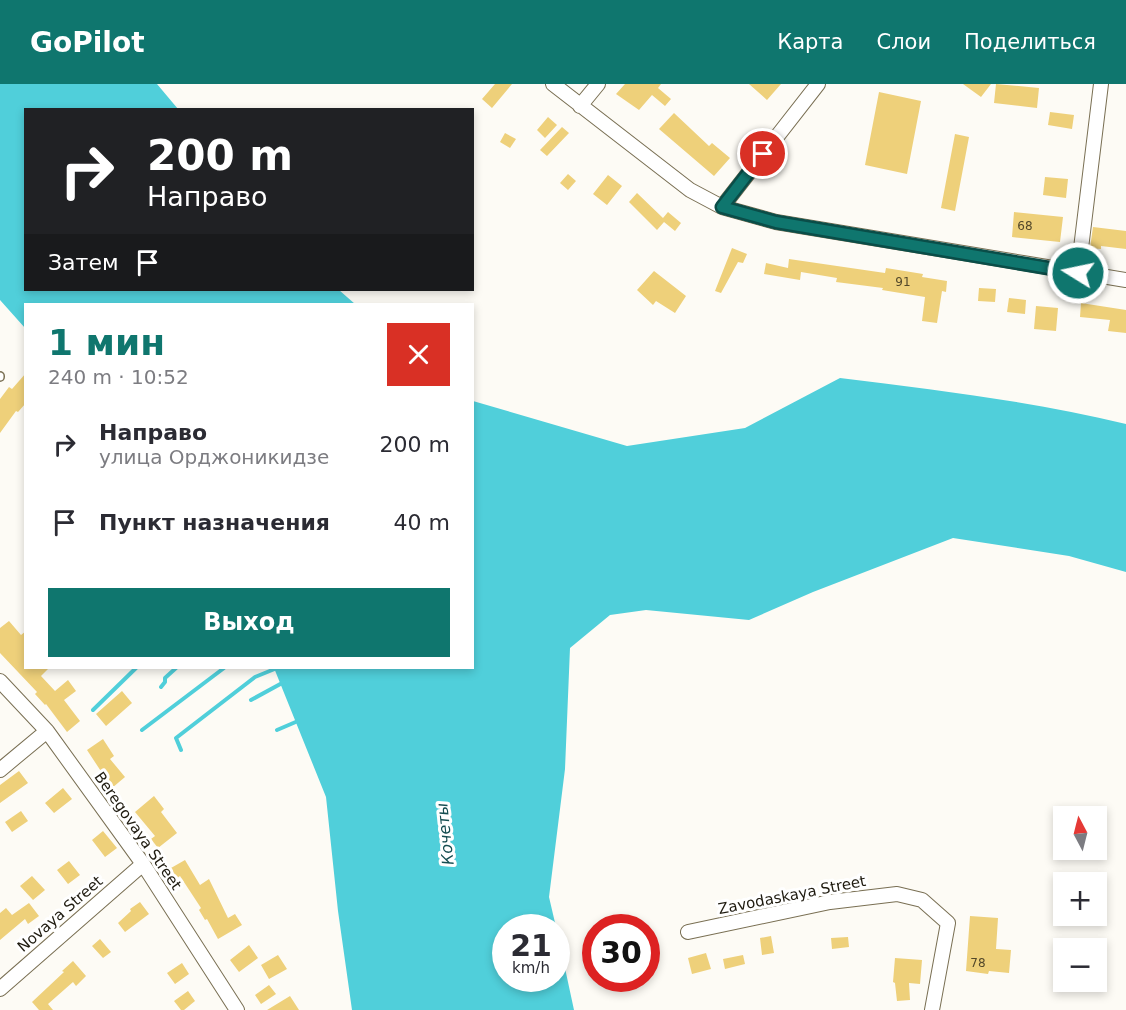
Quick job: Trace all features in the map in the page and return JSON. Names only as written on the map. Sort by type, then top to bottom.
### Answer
[{"type":"street","points":[[553,84],[690,190],[722,207],[776,222],[1126,280]]},
{"type":"street","points":[[580,106],[598,84]]},
{"type":"street","points":[[722,207],[818,84]]},
{"type":"street","points":[[1078,273],[1101,84]]},
{"type":"street","name":"Beregovaya Street","points":[[0,681],[47,731],[142,864],[237,1010]]},
{"type":"street","points":[[0,770],[47,731]]},
{"type":"street","name":"Novaya Street","points":[[0,989],[142,864]]},
{"type":"street","name":"Zavodaskaya Street","points":[[688,932],[830,902],[897,894],[922,900],[948,923],[932,1010]]},
{"type":"water","points":[[0,84],[157,84],[177,108],[24,108],[24,291],[340,291],[354,303],[24,303],[24,327],[0,300]]},
{"type":"water","name":"Кочеты","points":[[840,378],[1020,403],[1126,424],[1126,572],[1069,556],[953,538],[813,592],[749,620],[646,610],[610,615],[570,648],[565,769],[549,897],[553,914],[492,914],[492,992],[570,991],[574,1010],[352,1010],[338,911],[326,797],[274,669],[474,669],[474,401],[627,446],[745,428]]},
{"type":"building","points":[[495,84],[512,84],[492,108],[482,99]]},
{"type":"building","points":[[625,84],[661,84],[658,88],[671,99],[665,106],[652,95],[639,110],[616,94]]},
{"type":"building","points":[[749,84],[781,84],[767,100]]},
{"type":"building","points":[[963,84],[991,84],[981,97]]},
{"type":"building","points":[[996,84],[1039,88],[1037,108],[994,103]]},
{"type":"building","points":[[879,92],[921,101],[907,174],[865,165]]},
{"type":"building","points":[[1050,112],[1074,115],[1072,129],[1048,125]]},
{"type":"building","points":[[674,113],[709,146],[712,143],[730,158],[714,176],[659,129]]},
{"type":"building","points":[[548,117],[557,125],[545,138],[537,130]]},
{"type":"building","points":[[562,127],[569,133],[547,156],[540,150]]},
{"type":"building","points":[[505,133],[516,139],[510,148],[500,142]]},
{"type":"building","points":[[955,134],[969,137],[955,211],[941,208]]},
{"type":"building","points":[[568,174],[576,181],[568,190],[560,183]]},
{"type":"building","points":[[608,175],[622,186],[607,205],[593,194]]},
{"type":"building","points":[[1045,177],[1068,179],[1066,198],[1043,195]]},
{"type":"building","points":[[637,193],[663,218],[668,212],[681,223],[675,231],[664,222],[657,230],[629,202]]},
{"type":"building","points":[[1014,212],[1063,217],[1060,242],[1012,237]]},
{"type":"building","points":[[1093,227],[1126,231],[1126,249],[1101,246],[1101,249],[1090,248]]},
{"type":"building","points":[[732,248],[747,254],[743,263],[738,262],[721,293],[715,291]]},
{"type":"building","points":[[789,259],[885,273],[886,268],[923,274],[922,277],[947,281],[946,292],[942,291],[937,323],[922,321],[925,297],[882,290],[883,288],[836,282],[837,278],[801,272],[800,280],[764,274],[766,263],[788,268]]},
{"type":"building","points":[[654,271],[686,296],[675,313],[656,301],[653,305],[637,290]]},
{"type":"building","points":[[979,288],[996,289],[995,302],[978,301]]},
{"type":"building","points":[[1009,298],[1026,300],[1025,314],[1007,312]]},
{"type":"building","points":[[1081,303],[1126,310],[1126,333],[1108,331],[1110,320],[1080,317]]},
{"type":"building","points":[[1036,306],[1058,308],[1056,331],[1034,329]]},
{"type":"building","points":[[24,375],[24,405],[18,412],[16,411],[0,433],[0,399],[9,387],[12,389]]},
{"type":"building","points":[[9,621],[21,635],[24,633],[24,669],[48,669],[41,676],[55,691],[68,680],[76,691],[64,700],[80,721],[67,732],[46,704],[35,694],[37,692],[0,653],[0,628]]},
{"type":"building","points":[[122,691],[132,703],[106,726],[96,714]]},
{"type":"building","points":[[103,739],[114,756],[110,759],[125,777],[112,788],[87,750]]},
{"type":"building","points":[[19,771],[28,783],[0,803],[0,785]]},
{"type":"building","points":[[63,788],[72,799],[54,813],[45,803]]},
{"type":"building","points":[[154,796],[164,809],[161,812],[177,833],[158,848],[151,839],[155,836],[135,812]]},
{"type":"building","points":[[21,811],[28,821],[12,832],[5,822]]},
{"type":"building","points":[[103,831],[117,848],[105,857],[92,840]]},
{"type":"building","points":[[185,860],[200,885],[209,879],[228,918],[235,914],[242,925],[218,939],[180,876],[177,878],[171,868]]},
{"type":"building","points":[[69,861],[80,875],[68,884],[57,870]]},
{"type":"building","points":[[32,876],[45,890],[33,900],[20,886]]},
{"type":"building","points":[[140,902],[149,914],[125,932],[118,923],[131,911],[130,909]]},
{"type":"building","points":[[29,903],[39,916],[28,924],[25,919],[0,940],[0,913],[6,908],[12,915]]},
{"type":"building","points":[[970,916],[998,918],[996,949],[1011,950],[1009,973],[989,971],[988,974],[966,971]]},
{"type":"building","points":[[771,936],[774,953],[762,955],[760,938]]},
{"type":"building","points":[[848,937],[849,947],[832,949],[831,938]]},
{"type":"building","points":[[100,939],[111,952],[103,958],[92,946]]},
{"type":"building","points":[[249,945],[258,958],[239,972],[230,960]]},
{"type":"building","points":[[706,953],[711,969],[692,974],[688,958]]},
{"type":"building","points":[[278,955],[287,969],[269,979],[261,965]]},
{"type":"building","points":[[743,955],[745,964],[725,969],[723,959]]},
{"type":"building","points":[[895,958],[922,960],[920,984],[909,983],[910,1000],[897,1001],[893,982]]},
{"type":"building","points":[[73,961],[86,976],[76,986],[73,982],[48,1004],[53,1010],[39,1010],[32,1002]]},
{"type":"building","points":[[182,963],[189,974],[175,984],[167,973]]},
{"type":"building","points":[[269,985],[276,994],[261,1004],[255,995]]},
{"type":"building","points":[[188,991],[195,1001],[181,1010],[174,1001]]},
{"type":"building","points":[[290,996],[299,1010],[267,1010]]},
{"type":"waterway","points":[[93,710],[135,669]]},
{"type":"waterway","points":[[161,687],[165,678],[175,669]]},
{"type":"waterway","points":[[142,730],[223,669]]},
{"type":"waterway","points":[[181,750],[176,738],[255,677],[275,669]]},
{"type":"waterway","points":[[251,700],[284,682]]},
{"type":"waterway","points":[[277,730],[298,721]]},
{"type":"route","points":[[763,154],[722,207],[776,222],[1078,273]]}]
